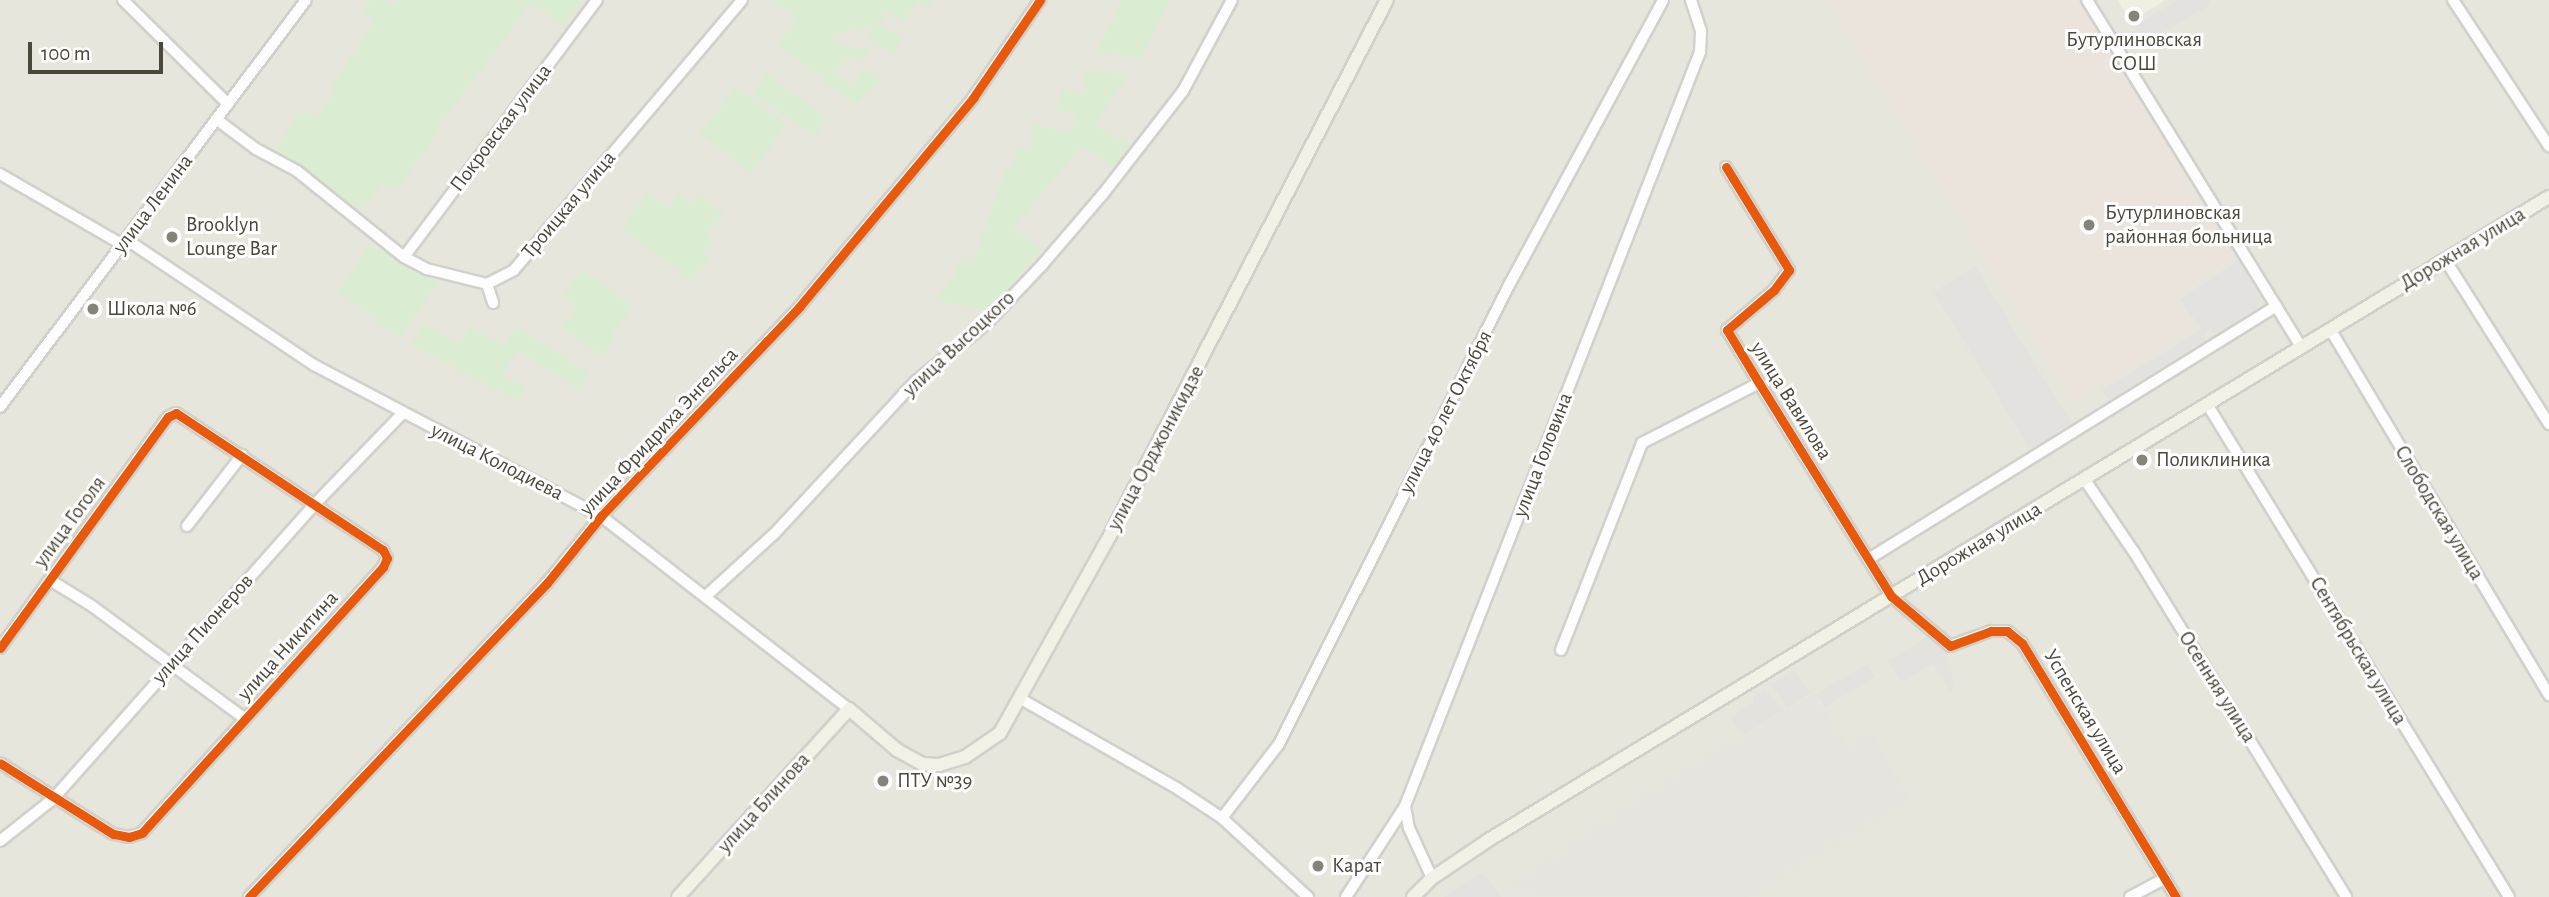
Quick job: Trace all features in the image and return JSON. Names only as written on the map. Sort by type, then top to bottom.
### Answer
[{"type":"main road","name":"улица Орджоникидзе","points":[[849,709],[909,758],[922,764],[939,765],[983,747],[1000,733],[1021,699],[1232,304],[1387,0]]},
{"type":"main road","name":"Дорожная улица","points":[[1413,897],[1432,878],[1502,832],[2549,197]]},
{"type":"main road","name":"улица Блинова","points":[[678,897],[849,709]]},
{"type":"street","points":[[123,0],[228,104]]},
{"type":"street","name":"улица Ленина","points":[[0,407],[306,0]]},
{"type":"street","name":"Покровская улица","points":[[404,257],[597,0]]},
{"type":"street","name":"Троицкая улица","points":[[487,284],[514,270],[742,0]]},
{"type":"street","name":"улица Фридриха Энгельса","points":[[249,897],[547,583],[601,516],[800,306],[973,97],[1040,0]]},
{"type":"street","name":"улица Высоцкого","points":[[706,596],[775,533],[916,381],[988,322],[1043,264],[1103,194],[1184,91],[1233,0]]},
{"type":"street","name":"улица 40 лет Октября","points":[[1222,818],[1279,744],[1508,288],[1663,0]]},
{"type":"street","name":"улица Головина","points":[[1346,897],[1405,806],[1700,52],[1701,31],[1691,0]]},
{"type":"street","points":[[2087,0],[2301,346]]},
{"type":"street","points":[[2453,0],[2549,146]]},
{"type":"street","points":[[216,119],[256,149],[297,171],[404,257],[427,269],[487,284],[493,303]]},
{"type":"street","name":"улица Вавилова","points":[[1726,167],[1789,270],[1774,290],[1727,330],[1891,596]]},
{"type":"street","name":"улица Колодиева","points":[[0,174],[125,242],[297,354],[402,414],[601,516],[849,709]]},
{"type":"street","points":[[2445,261],[2549,424]]},
{"type":"street","points":[[1870,558],[2276,306]]},
{"type":"street","name":"Слободская улица","points":[[2330,329],[2549,695]]},
{"type":"street","points":[[1561,650],[1642,443],[1759,383]]},
{"type":"street","name":"Сентябрьская улица","points":[[2207,404],[2509,897]]},
{"type":"street","name":"улица Никитина","points":[[0,763],[53,799],[113,834],[135,836],[142,833],[387,562],[383,550],[180,413],[168,417]]},
{"type":"street","name":"улица Пионеров","points":[[0,841],[53,799],[315,504],[402,414]]},
{"type":"street","name":"улица Гоголя","points":[[0,648],[168,417]]},
{"type":"street","points":[[187,526],[242,455]]},
{"type":"street","name":"Осенняя улица","points":[[2085,480],[2134,552],[2346,897]]},
{"type":"street","points":[[50,580],[92,607],[245,719]]},
{"type":"street","name":"Успенская улица","points":[[1891,596],[1950,646],[1991,631],[2007,631],[2022,643],[2176,897]]},
{"type":"street","points":[[1021,699],[1178,789],[1222,818],[1308,897]]},
{"type":"street","points":[[1405,806],[1409,828],[1432,878]]},
{"type":"street","points":[[2130,897],[2165,878]]},
{"type":"shaded area","points":[[0,0],[2549,0],[2549,897],[0,897]]},
{"type":"shaded area","name":"Бутурлиновская районная больница","points":[[1826,0],[2082,0],[2187,176],[2182,184],[2188,191],[2193,191],[2235,259],[2174,297],[2196,329],[2073,404]]},
{"type":"shaded area","name":"Бутурлиновская СОШ","points":[[2118,0],[2165,0],[2131,22]]},
{"type":"shaded area","points":[[2178,0],[2209,0],[2211,4],[2143,44],[2133,26]]},
{"type":"shaded area","points":[[2240,259],[2260,299],[2259,307],[2215,334],[2210,330],[2205,334],[2206,340],[2108,400],[2102,390],[2198,332],[2200,328],[2180,299]]},
{"type":"shaded area","points":[[1975,266],[2071,423],[2030,449],[1934,292]]},
{"type":"shaded area","points":[[1928,637],[1936,637],[1946,649],[1955,689],[1950,690],[1933,664],[1900,682],[1888,661]]},
{"type":"shaded area","points":[[1868,664],[1875,677],[1825,707],[1817,694]]},
{"type":"shaded area","points":[[1794,669],[1810,693],[1787,708],[1771,684]]},
{"type":"shaded area","points":[[1765,690],[1783,710],[1742,735],[1731,717],[1753,703],[1753,697]]},
{"type":"shaded area","points":[[1814,693],[1848,748],[1871,732],[1909,798],[1747,897],[1500,895],[1632,803]]},
{"type":"shaded area","points":[[1482,872],[1501,897],[1443,897]]},
{"type":"green space","points":[[371,0],[382,0],[391,6],[397,0],[576,0],[581,3],[564,26],[532,3],[440,124],[427,150],[396,190],[382,184],[359,214],[276,148],[299,112],[303,115],[306,111],[316,117],[336,90],[333,86],[374,20],[363,12]]},
{"type":"green space","points":[[770,0],[932,0],[929,6],[917,2],[904,22],[885,12],[879,25],[902,38],[894,53],[873,44],[868,28],[833,34],[834,43],[870,50],[865,59],[849,57],[835,73],[853,84],[863,68],[882,80],[854,105],[779,44],[797,20]]},
{"type":"green space","points":[[1122,0],[1170,0],[1141,59],[1098,51]]},
{"type":"green space","points":[[1086,70],[1129,74],[1094,125],[1130,145],[1114,167],[1082,146],[1013,228],[1042,249],[989,311],[934,300],[953,279],[960,260],[974,262],[1006,168],[1012,169],[1017,148],[1030,150],[1034,124],[1069,134],[1076,115],[1055,110],[1063,89],[1082,93]]},
{"type":"green space","points":[[767,74],[826,118],[815,137],[753,93]]},
{"type":"green space","points":[[737,87],[786,124],[752,174],[699,133]]},
{"type":"green space","points":[[648,191],[668,208],[679,194],[692,204],[699,195],[724,213],[707,234],[714,241],[703,255],[709,260],[693,281],[621,228]]},
{"type":"green space","points":[[370,244],[439,281],[400,338],[338,292]]},
{"type":"green space","points":[[581,269],[633,306],[611,335],[615,339],[603,356],[562,329],[577,306],[563,297]]},
{"type":"green space","points":[[423,324],[460,345],[469,326],[505,346],[516,327],[589,373],[580,391],[517,350],[503,376],[525,387],[518,400],[411,345]]},
{"type":"cycle path","points":[[249,897],[547,583],[601,516],[800,306],[973,98],[1040,0]]},
{"type":"cycle path","points":[[1726,167],[1789,270],[1774,290],[1727,330],[1759,383],[1891,596],[1950,646],[1991,631],[2007,631],[2022,643],[2176,897]]},
{"type":"cycle path","points":[[0,648],[168,417],[176,413],[383,550],[387,558],[383,567],[142,833],[129,837],[113,834],[0,763]]},
{"type":"place","name":"Бутурлиновская СОШ","points":[[2134,16]]},
{"type":"place","name":"Бутурлиновская районная больница","points":[[2089,225]]},
{"type":"place","name":"Brooklyn Lounge Bar","points":[[172,237]]},
{"type":"place","name":"Школа №6","points":[[93,309]]},
{"type":"place","name":"Поликлиника","points":[[2142,460]]},
{"type":"place","name":"ПТУ №39","points":[[883,781]]},
{"type":"place","name":"Карат","points":[[1318,866]]}]
